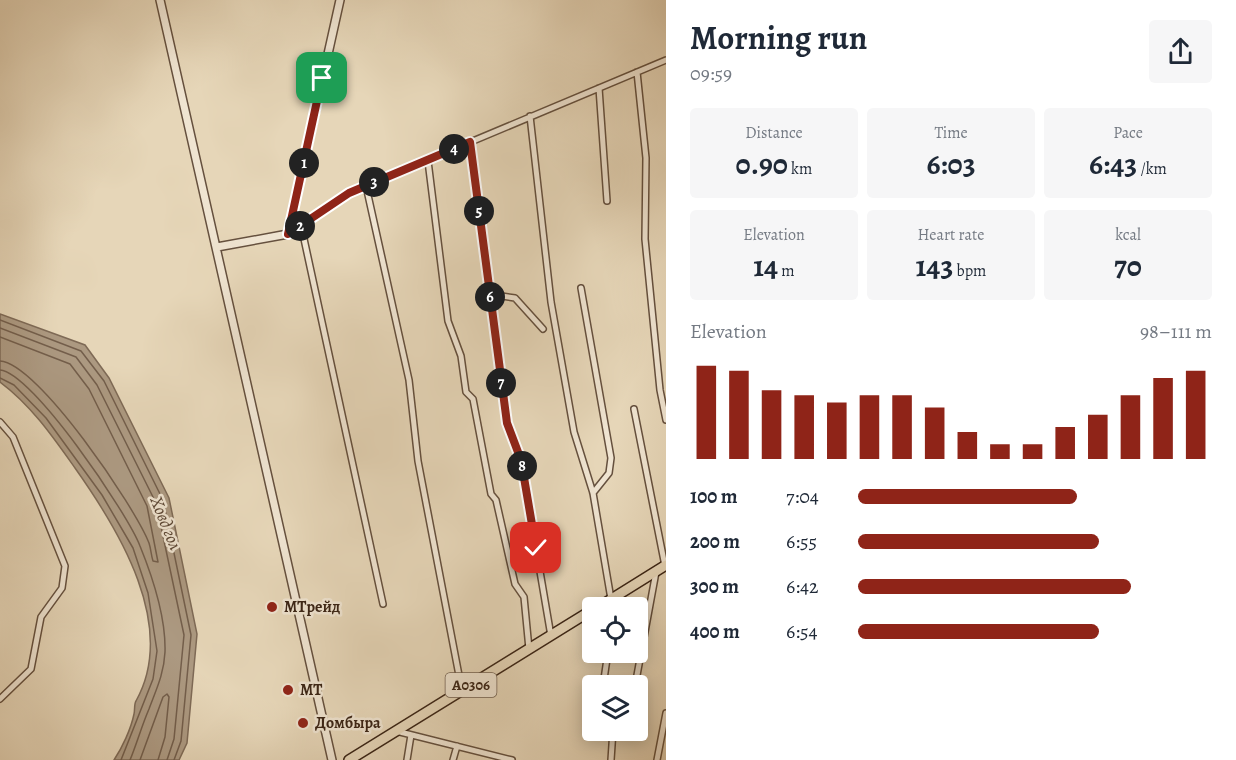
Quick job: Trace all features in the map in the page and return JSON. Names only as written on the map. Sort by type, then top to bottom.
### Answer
[{"type":"highway","points":[[621,597],[666,566]]},
{"type":"highway","name":"A0306","points":[[352,759],[582,616]]},
{"type":"street","points":[[160,0],[332,760]]},
{"type":"street","points":[[288,234],[340,0]]},
{"type":"street","points":[[217,247],[288,234],[349,193],[666,60]]},
{"type":"street","points":[[637,72],[646,158],[645,239],[660,390],[666,420]]},
{"type":"street","points":[[599,87],[607,201]]},
{"type":"street","points":[[530,116],[551,302],[574,432],[593,493],[614,597]]},
{"type":"street","points":[[470,142],[507,423],[521,460],[551,636]]},
{"type":"street","points":[[428,161],[448,321],[461,356],[466,392],[473,399],[491,494],[496,500],[515,584],[524,597],[529,650]]},
{"type":"street","points":[[366,186],[409,380],[418,461],[462,691]]},
{"type":"street","points":[[301,225],[383,604]]},
{"type":"street","points":[[581,288],[611,458],[609,473],[593,493]]},
{"type":"street","points":[[489,294],[515,297],[543,329]]},
{"type":"street","points":[[633,409],[666,566]]},
{"type":"street","points":[[0,422],[13,437],[65,566],[62,588],[41,617],[31,669],[0,699]]},
{"type":"street","points":[[636,675],[656,572]]},
{"type":"street","points":[[657,760],[666,713]]},
{"type":"street","points":[[396,731],[492,757],[512,760]]},
{"type":"street","points":[[407,760],[411,735]]},
{"type":"street","points":[[611,760],[612,741]]},
{"type":"street","points":[[453,760],[457,746]]},
{"type":"water","name":"Ховд гол","points":[[0,314],[85,345],[109,378],[169,498],[197,634],[187,743],[179,760],[114,760],[128,732],[135,702],[147,672],[150,642],[147,611],[138,580],[125,549],[92,493],[41,422],[0,382]]},
{"type":"place","name":"MTрейд","points":[[272,607]]},
{"type":"place","name":"МТ","points":[[288,690]]},
{"type":"place","name":"Домбыра","points":[[303,723]]},
{"type":"route","points":[[322,78],[288,234],[349,193],[470,142],[500,381],[507,423],[521,460],[536,548]]}]
